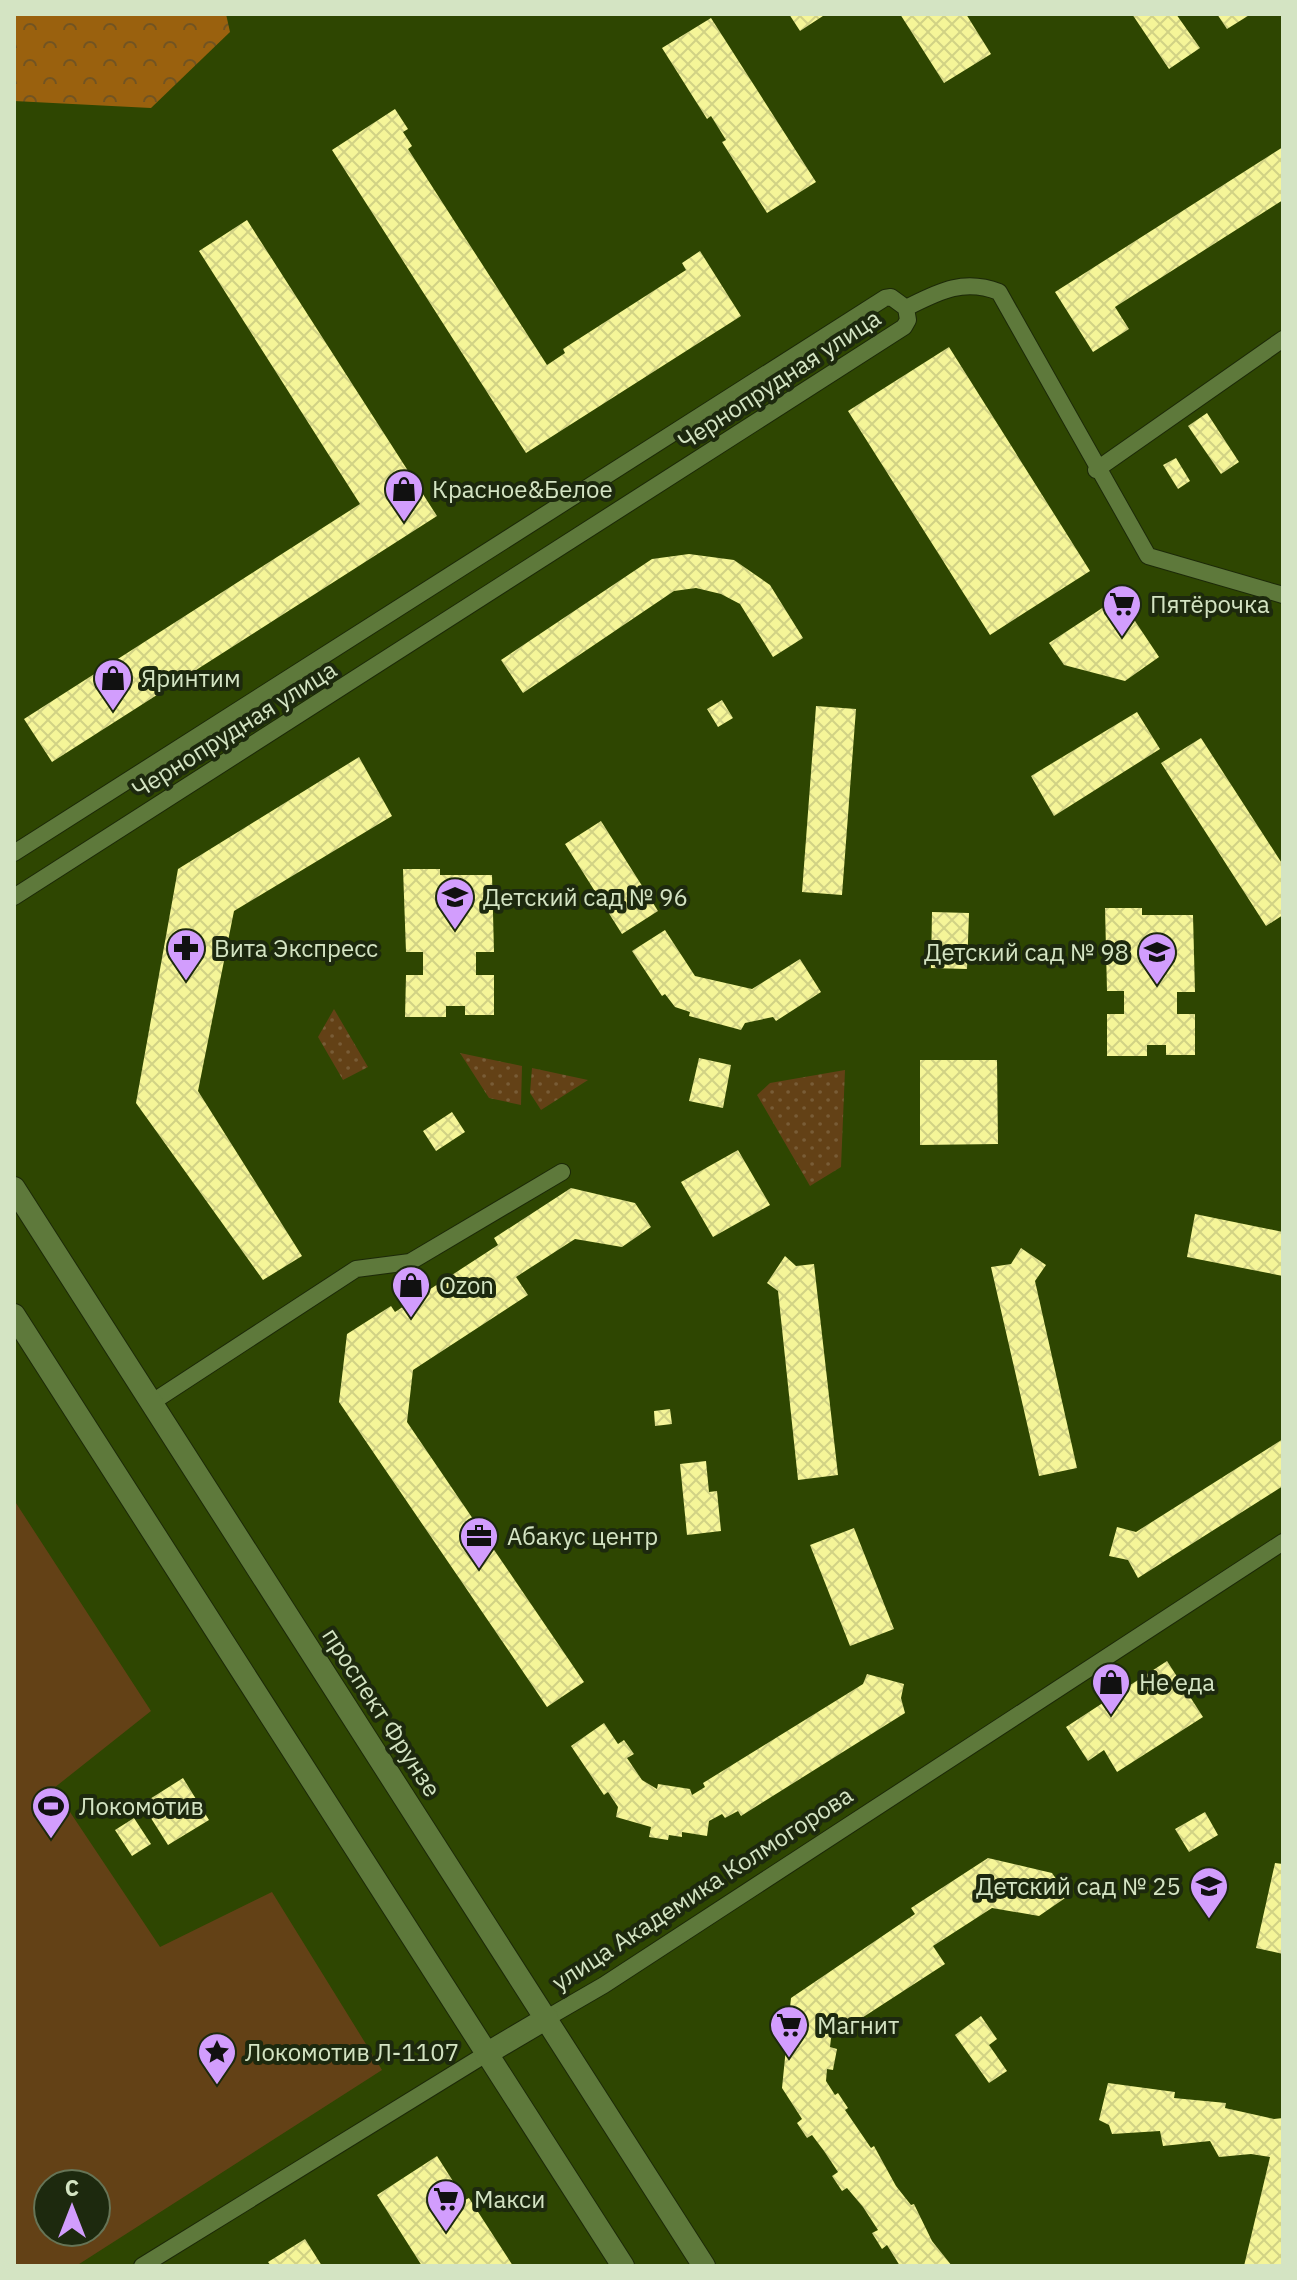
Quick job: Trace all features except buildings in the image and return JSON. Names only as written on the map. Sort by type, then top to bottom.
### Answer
[{"type":"main road","name":"проспект Фрунзе","points":[[14,1188],[154,1401],[704,2266]]},
{"type":"main road","points":[[14,1315],[623,2266]]},
{"type":"main road","name":"улица Академика Колмогорова","points":[[486,2054],[547,2018]]},
{"type":"street","points":[[906,308],[945,288],[973,284],[999,292],[1096,470],[1148,556],[1283,595]]},
{"type":"street","name":"Чернопрудная улица","points":[[14,853],[885,298],[891,297],[906,308],[908,320],[904,327],[14,897]]},
{"type":"street","points":[[1096,470],[1283,339]]},
{"type":"street","points":[[154,1401],[356,1269],[410,1262],[562,1172]]},
{"type":"street","name":"улица Академика Колмогорова","points":[[547,2018],[604,1985],[1283,1542]]},
{"type":"street","name":"улица Академика Колмогорова","points":[[142,2266],[486,2054]]},
{"type":"green space","points":[[14,14],[226,14],[230,32],[151,108],[14,101]]},
{"type":"shaded area","points":[[334,1009],[368,1067],[343,1080],[318,1037]]},
{"type":"shaded area","points":[[460,1053],[522,1066],[521,1105],[489,1098]]},
{"type":"shaded area","points":[[532,1068],[588,1080],[541,1110],[530,1093]]},
{"type":"shaded area","points":[[845,1070],[841,1167],[810,1186],[757,1095],[770,1083]]},
{"type":"shaded area","name":"Локомотив","points":[[14,1500],[151,1711],[54,1788],[160,1947],[272,1892],[382,2070],[112,2243],[112,2168],[32,2168],[32,2248],[104,2248],[76,2266],[14,2266]]},
{"type":"place","name":"Красное&Белое","points":[[404,523]]},
{"type":"place","name":"Пятёрочка","points":[[1122,638]]},
{"type":"place","name":"Яринтим","points":[[113,712]]},
{"type":"place","name":"Детский сад № 96","points":[[455,931]]},
{"type":"place","name":"Вита Экспресс","points":[[186,982]]},
{"type":"place","name":"Детский сад № 98","points":[[1157,986]]},
{"type":"place","name":"Ozon","points":[[411,1319]]},
{"type":"place","name":"Абакус центр","points":[[479,1570]]},
{"type":"place","name":"Не еда","points":[[1111,1716]]},
{"type":"place","name":"Локомотив","points":[[51,1840]]},
{"type":"place","name":"Детский сад № 25","points":[[1209,1920]]},
{"type":"place","name":"Магнит","points":[[789,2059]]},
{"type":"place","name":"Локомотив Л-1107","points":[[217,2086]]},
{"type":"place","name":"Макси","points":[[446,2233]]}]
